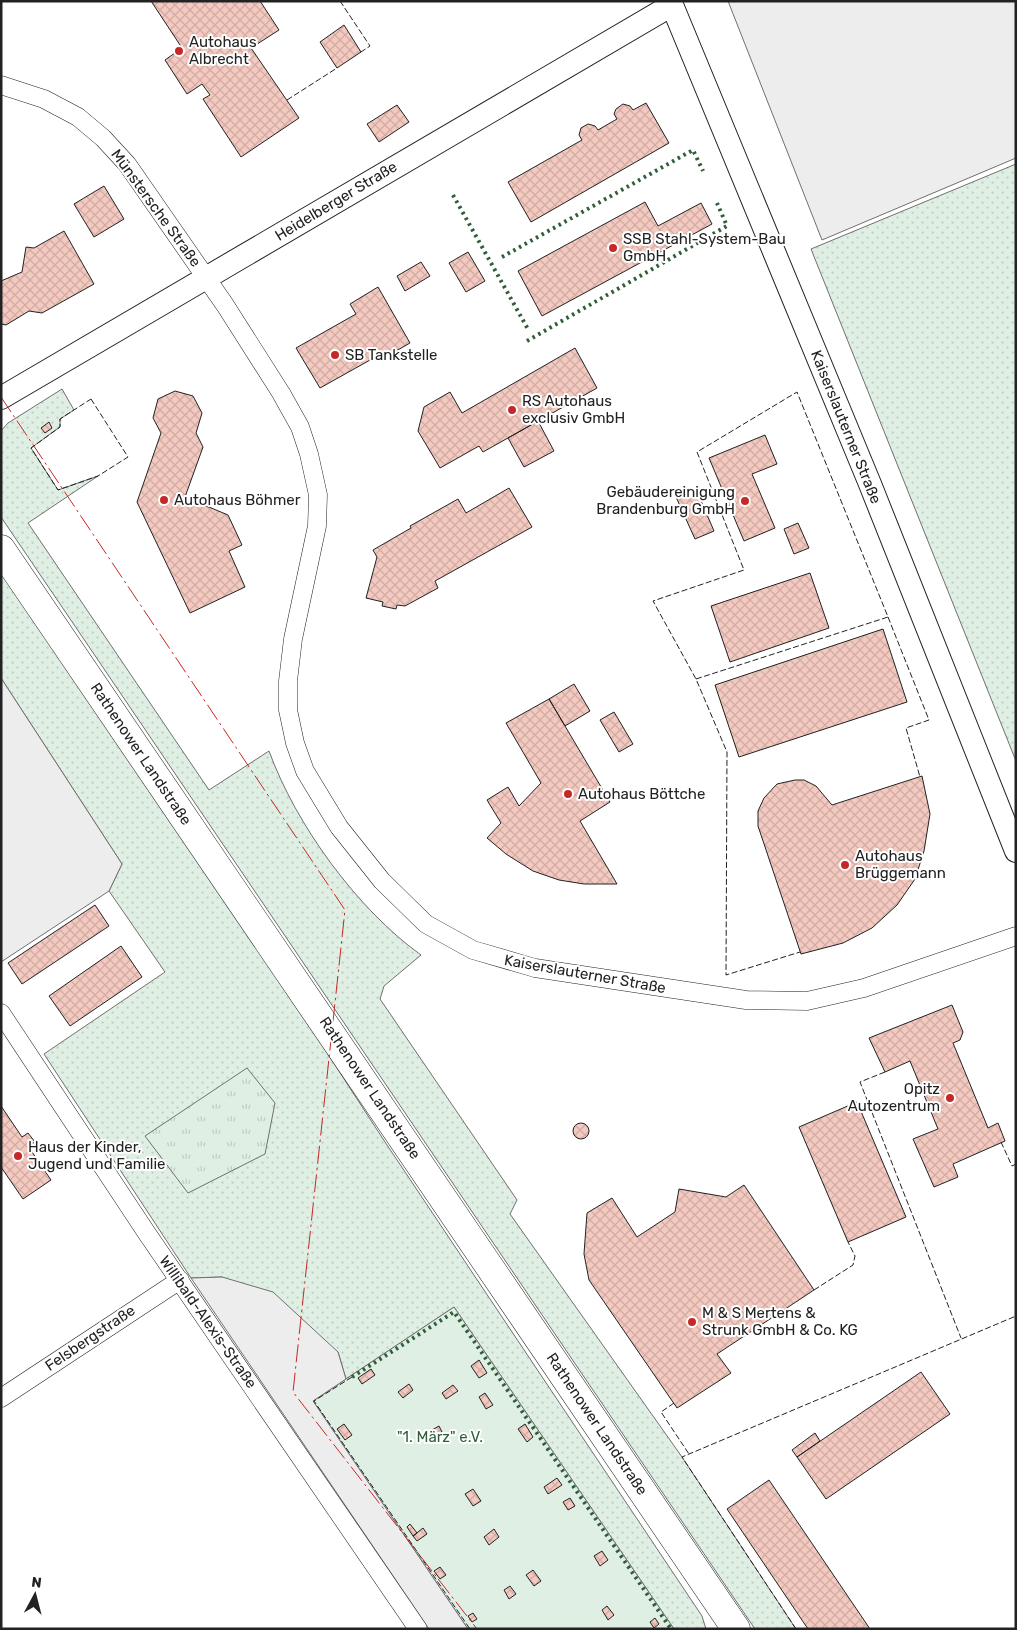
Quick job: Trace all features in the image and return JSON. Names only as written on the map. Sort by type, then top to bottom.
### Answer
[{"type":"main road","name":"Rathenower Landstraße","points":[[1,549],[736,1629]]},
{"type":"street","name":"Heidelberger Straße","points":[[1,398],[671,3]]},
{"type":"street","name":"Kaiserslauterner Straße","points":[[671,3],[870,484],[1016,851]]},
{"type":"street","name":"Münstersche Straße","points":[[1,84],[44,99],[78,117],[103,138],[127,164],[206,277]]},
{"type":"street","name":"Kaiserslauterner Straße","points":[[206,277],[281,393],[300,427],[309,454],[318,495],[317,526],[292,639],[288,681],[288,710],[295,742],[305,771],[339,827],[382,881],[426,924],[473,950],[535,968],[746,1000],[807,1001],[864,988],[964,952],[1016,936]]},
{"type":"street","name":"Willibald-Alexis-Straße","points":[[1,1013],[146,1232],[418,1629]]},
{"type":"street","name":"Felsbergstraße","points":[[1,1398],[180,1280]]},
{"type":"green space","points":[[1016,164],[1016,761],[811,249]]},
{"type":"green space","points":[[62,389],[74,410],[60,419],[60,427],[31,448],[58,490],[98,476],[28,523],[209,790],[269,751],[295,808],[331,864],[374,914],[421,955],[384,986],[380,999],[517,1200],[510,1214],[682,1457],[796,1629],[755,1629],[1,517],[1,431],[8,423]]},
{"type":"green space","points":[[1,567],[179,825],[385,1142],[702,1616],[706,1629],[674,1629],[454,1307],[346,1379],[338,1352],[222,1277],[191,1278],[44,1054],[165,972],[109,891],[122,864],[1,678]]},
{"type":"green space","points":[[247,1068],[275,1103],[265,1154],[188,1193],[145,1136]]},
{"type":"green space","name":"\"1. März\" e.V.","points":[[454,1307],[674,1629],[468,1629],[313,1401]]},
{"type":"shaded area","points":[[728,1],[1016,1],[1016,158],[822,240]]},
{"type":"shaded area","points":[[1,678],[122,864],[109,891],[1,962]]},
{"type":"shaded area","points":[[222,1277],[273,1292],[338,1352],[346,1379],[313,1401],[468,1629],[429,1629],[191,1278]]},
{"type":"building","points":[[151,1],[260,1],[279,30],[251,48],[299,118],[241,157],[203,99],[210,95],[202,84],[187,94],[165,60],[182,48]]},
{"type":"building","points":[[344,25],[361,52],[337,68],[320,42]]},
{"type":"building","points":[[646,103],[669,143],[531,222],[508,182],[582,140],[579,135],[581,128],[588,124],[595,126],[598,130],[617,119],[614,114],[616,109],[623,104],[630,106],[633,110]]},
{"type":"building","points":[[397,105],[409,122],[379,142],[367,124]]},
{"type":"building","points":[[104,186],[124,219],[94,237],[74,204]]},
{"type":"building","name":"SSB Stahl-System-Bau GmbH","points":[[645,202],[658,226],[701,203],[712,224],[542,316],[518,271]]},
{"type":"building","points":[[64,231],[94,284],[42,313],[29,311],[6,325],[1,324],[1,281],[22,272],[26,247],[34,248]]},
{"type":"building","points":[[468,252],[485,281],[466,292],[449,263]]},
{"type":"building","points":[[421,262],[430,276],[405,291],[397,276]]},
{"type":"building","points":[[378,287],[410,343],[382,359],[379,355],[320,388],[296,348],[356,314],[350,304]]},
{"type":"building","name":"RS Autohaus exclusiv GmbH","points":[[575,348],[597,388],[483,452],[479,446],[440,468],[418,431],[424,407],[450,392],[462,413]]},
{"type":"building","name":"Autohaus Böhmer","points":[[175,391],[193,396],[202,413],[196,433],[203,447],[185,497],[228,515],[242,545],[229,551],[245,587],[190,613],[137,502],[161,433],[153,418],[158,399]]},
{"type":"building","points":[[538,421],[554,451],[524,467],[508,438]]},
{"type":"building","points":[[49,422],[52,428],[45,433],[41,428]]},
{"type":"building","name":"Gebäudereinigung Brandenburg GmbH","points":[[765,435],[777,464],[752,474],[775,528],[744,541],[709,458]]},
{"type":"building","points":[[509,488],[532,527],[435,581],[438,588],[405,606],[397,605],[396,609],[382,606],[383,602],[366,598],[377,557],[373,550],[411,528],[410,526],[458,499],[466,513]]},
{"type":"building","points":[[696,489],[714,531],[695,539],[676,497]]},
{"type":"building","points":[[798,523],[809,548],[794,554],[784,529]]},
{"type":"building","points":[[810,573],[829,628],[730,662],[711,606]]},
{"type":"building","points":[[883,629],[907,702],[739,757],[715,685]]},
{"type":"building","points":[[574,684],[590,711],[565,726],[549,699]]},
{"type":"building","name":"Autohaus Böttche","points":[[549,699],[610,802],[580,821],[617,884],[584,884],[559,880],[533,871],[506,854],[487,838],[501,823],[487,800],[508,787],[519,806],[541,783],[506,723]]},
{"type":"building","points":[[614,712],[633,744],[619,752],[600,720]]},
{"type":"building","name":"Autohaus Brüggemann","points":[[922,776],[930,814],[924,851],[915,879],[897,905],[872,928],[843,943],[801,954],[758,826],[758,811],[764,798],[777,784],[804,780],[816,786],[832,805]]},
{"type":"building","points":[[95,905],[109,926],[22,984],[8,963]]},
{"type":"building","points":[[121,946],[142,977],[70,1026],[49,996]]},
{"type":"building","name":"Opitz Autozentrum","points":[[952,1005],[963,1032],[960,1040],[953,1043],[988,1128],[998,1123],[1005,1141],[953,1164],[958,1177],[934,1187],[913,1139],[938,1129],[910,1061],[885,1072],[869,1038]]},
{"type":"building","points":[[857,1102],[906,1217],[848,1242],[799,1127]]},
{"type":"building","name":"Haus der Kinder, Jugend und Familie","points":[[1,1106],[22,1137],[28,1133],[35,1142],[28,1146],[51,1180],[23,1199],[1,1167]]},
{"type":"building","points":[[578,1123],[584,1123],[589,1128],[587,1137],[578,1139],[573,1134],[573,1128]]},
{"type":"building","name":"M & S Mertens & Strunk GmbH & Co. KG","points":[[744,1185],[814,1290],[717,1354],[731,1373],[677,1408],[589,1280],[584,1254],[587,1213],[612,1198],[637,1237],[675,1212],[679,1189],[726,1197]]},
{"type":"building","points":[[479,1360],[487,1373],[479,1378],[471,1366]]},
{"type":"building","points":[[371,1369],[375,1375],[362,1384],[358,1378]]},
{"type":"building","points":[[921,1372],[950,1414],[826,1499],[797,1457]]},
{"type":"building","points":[[409,1384],[413,1390],[403,1398],[398,1392]]},
{"type":"building","points":[[453,1385],[458,1391],[446,1399],[442,1393]]},
{"type":"building","points":[[485,1393],[493,1405],[486,1409],[479,1397]]},
{"type":"building","points":[[344,1424],[352,1435],[345,1440],[337,1429]]},
{"type":"building","points":[[525,1424],[533,1437],[527,1442],[518,1429]]},
{"type":"building","points":[[439,1426],[442,1432],[428,1440],[425,1434]]},
{"type":"building","points":[[815,1433],[820,1441],[797,1457],[792,1450]]},
{"type":"building","points":[[557,1478],[562,1485],[548,1494],[544,1487]]},
{"type":"building","points":[[769,1480],[870,1629],[808,1629],[727,1509]]},
{"type":"building","points":[[473,1489],[481,1501],[473,1506],[465,1494]]},
{"type":"building","points":[[570,1498],[575,1506],[568,1510],[563,1502]]},
{"type":"building","points":[[410,1524],[417,1533],[413,1536],[407,1527]]},
{"type":"building","points":[[423,1528],[427,1534],[417,1541],[413,1536]]},
{"type":"building","points":[[494,1529],[499,1537],[489,1545],[484,1537]]},
{"type":"building","points":[[602,1551],[608,1560],[600,1566],[594,1556]]},
{"type":"building","points":[[440,1567],[446,1575],[440,1579],[434,1571]]},
{"type":"building","points":[[533,1570],[541,1581],[534,1586],[526,1575]]},
{"type":"building","points":[[510,1586],[516,1594],[509,1599],[504,1590]]},
{"type":"building","points":[[607,1606],[614,1615],[608,1620],[602,1610]]},
{"type":"building","points":[[473,1613],[477,1619],[472,1622],[468,1616]]},
{"type":"building","points":[[655,1618],[659,1624],[654,1628],[650,1622]]},
{"type":"hedge","points":[[502,257],[693,150],[703,171]]},
{"type":"hedge","points":[[453,195],[529,331]]},
{"type":"hedge","points":[[527,341],[727,226],[717,203]]},
{"type":"hedge","points":[[352,1377],[454,1312],[671,1629]]},
{"type":"fence","points":[[340,1],[370,46],[361,52]]},
{"type":"fence","points":[[287,100],[337,68]]},
{"type":"fence","points":[[696,679],[888,617],[797,392],[697,452],[744,570],[653,601],[696,679],[727,752],[726,975],[800,952]]},
{"type":"fence","points":[[91,399],[128,457],[98,476],[58,490],[31,448],[60,427],[60,419],[91,399]]},
{"type":"fence","points":[[888,617],[929,720],[906,728],[920,777]]},
{"type":"fence","points":[[885,1072],[860,1082],[961,1338]]},
{"type":"fence","points":[[1001,1142],[1012,1166],[1016,1164]]},
{"type":"fence","points":[[814,1290],[853,1265],[855,1256],[848,1242]]},
{"type":"fence","points":[[796,1629],[682,1457],[1016,1316]]},
{"type":"fence","points":[[352,1377],[314,1401],[470,1629]]},
{"type":"fence","points":[[674,1403],[661,1412],[689,1454]]},
{"type":"power","points":[[1,397],[345,910],[293,1392],[477,1629]]},
{"type":"place","name":"Autohaus Albrecht","points":[[179,51]]},
{"type":"place","name":"SSB Stahl-System-Bau GmbH","points":[[613,248]]},
{"type":"place","name":"SB Tankstelle","points":[[335,355]]},
{"type":"place","name":"RS Autohaus exclusiv GmbH","points":[[512,410]]},
{"type":"place","name":"Autohaus Böhmer","points":[[164,500]]},
{"type":"place","name":"Gebäudereinigung Brandenburg GmbH","points":[[745,501]]},
{"type":"place","name":"Autohaus Böttche","points":[[568,794]]},
{"type":"place","name":"Autohaus Brüggemann","points":[[845,865]]},
{"type":"place","name":"Opitz Autozentrum","points":[[950,1098]]},
{"type":"place","name":"Haus der Kinder, Jugend und Familie","points":[[18,1156]]},
{"type":"place","name":"M & S Mertens & Strunk GmbH & Co. KG","points":[[692,1322]]}]
